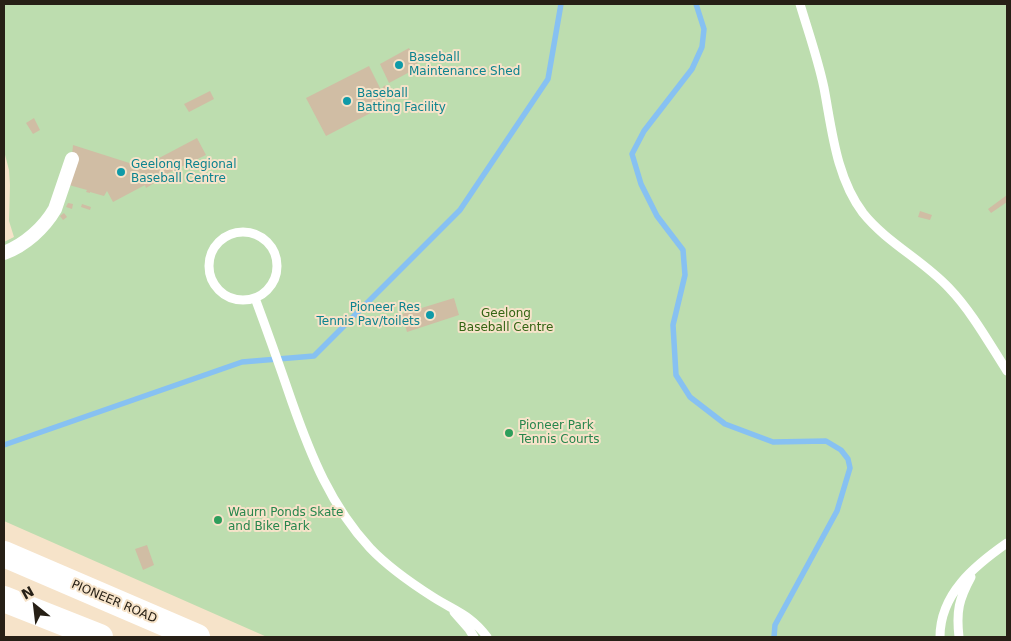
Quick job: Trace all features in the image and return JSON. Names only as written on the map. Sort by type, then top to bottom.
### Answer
[{"type":"main road","name":"PIONEER ROAD","points":[[4,554],[197,637]]},
{"type":"main road","points":[[4,599],[100,637]]},
{"type":"street","points":[[4,253],[30,238],[51,215],[55,209],[72,158]]},
{"type":"lane","points":[[800,4],[818,64],[841,166],[847,184],[856,200],[863,212],[884,236],[931,271],[949,288],[976,324],[1007,371]]},
{"type":"lane","points":[[241,232],[253,234],[265,240],[273,249],[277,263],[276,276],[272,285],[265,293],[255,298],[244,300],[228,297],[219,291],[213,283],[209,263],[211,253],[221,240],[229,235],[241,232]]},
{"type":"lane","points":[[255,298],[311,456],[339,509],[371,549],[389,566],[408,581],[478,624],[489,637]]},
{"type":"lane","points":[[940,637],[942,615],[949,600],[969,572],[1007,543]]},
{"type":"lane","points":[[959,637],[957,614],[959,600],[983,560]]},
{"type":"lane","points":[[442,602],[456,614],[474,637]]},
{"type":"green space","name":"Geelong Baseball Centre","points":[[4,4],[1007,4],[1007,637],[267,637],[4,521],[4,260],[6,259],[4,242],[14,237],[9,221],[9,170],[4,151]]},
{"type":"building","name":"Baseball Maintenance Shed","points":[[409,48],[419,67],[389,83],[380,64]]},
{"type":"building","name":"Baseball Batting Facility","points":[[369,66],[388,104],[326,136],[306,98]]},
{"type":"building","points":[[386,86],[389,89],[386,92],[383,89]]},
{"type":"building","points":[[210,91],[214,99],[189,112],[184,104]]},
{"type":"building","points":[[34,118],[40,130],[33,134],[26,123]]},
{"type":"building","name":"Geelong Regional Baseball Centre","points":[[197,138],[206,155],[158,178],[159,180],[146,188],[145,185],[113,202],[107,191],[104,196],[86,192],[87,190],[69,185],[73,145],[145,168],[144,166]]},
{"type":"building","points":[[1007,195],[1007,202],[991,213],[988,209]]},
{"type":"building","points":[[68,203],[73,204],[72,209],[66,207]]},
{"type":"building","points":[[82,204],[91,207],[90,210],[81,207]]},
{"type":"building","points":[[920,211],[932,215],[930,220],[918,217]]},
{"type":"building","points":[[64,213],[67,217],[63,220],[60,216]]},
{"type":"building","name":"Pioneer Res Tennis Pav/toilets","points":[[454,298],[459,315],[407,332],[402,314]]},
{"type":"building","points":[[147,545],[154,565],[143,570],[135,549]]},
{"type":"waterway","points":[[4,445],[242,362],[314,356],[460,210],[548,79],[561,4]]},
{"type":"waterway","points":[[696,4],[704,29],[702,47],[692,69],[644,131],[632,154],[641,184],[657,216],[683,250],[685,275],[673,325],[676,375],[690,397],[725,424],[773,442],[826,441],[841,450],[848,459],[850,468],[837,511],[775,625],[774,637]]},
{"type":"place","name":"Baseball Maintenance Shed","points":[[399,65]]},
{"type":"place","name":"Baseball Batting Facility","points":[[347,101]]},
{"type":"place","name":"Geelong Regional Baseball Centre","points":[[121,172]]},
{"type":"place","name":"Pioneer Res Tennis Pav/toilets","points":[[430,315]]},
{"type":"place","name":"Pioneer Park Tennis Courts","points":[[509,433]]},
{"type":"place","name":"Waurn Ponds Skate and Bike Park","points":[[218,520]]}]
